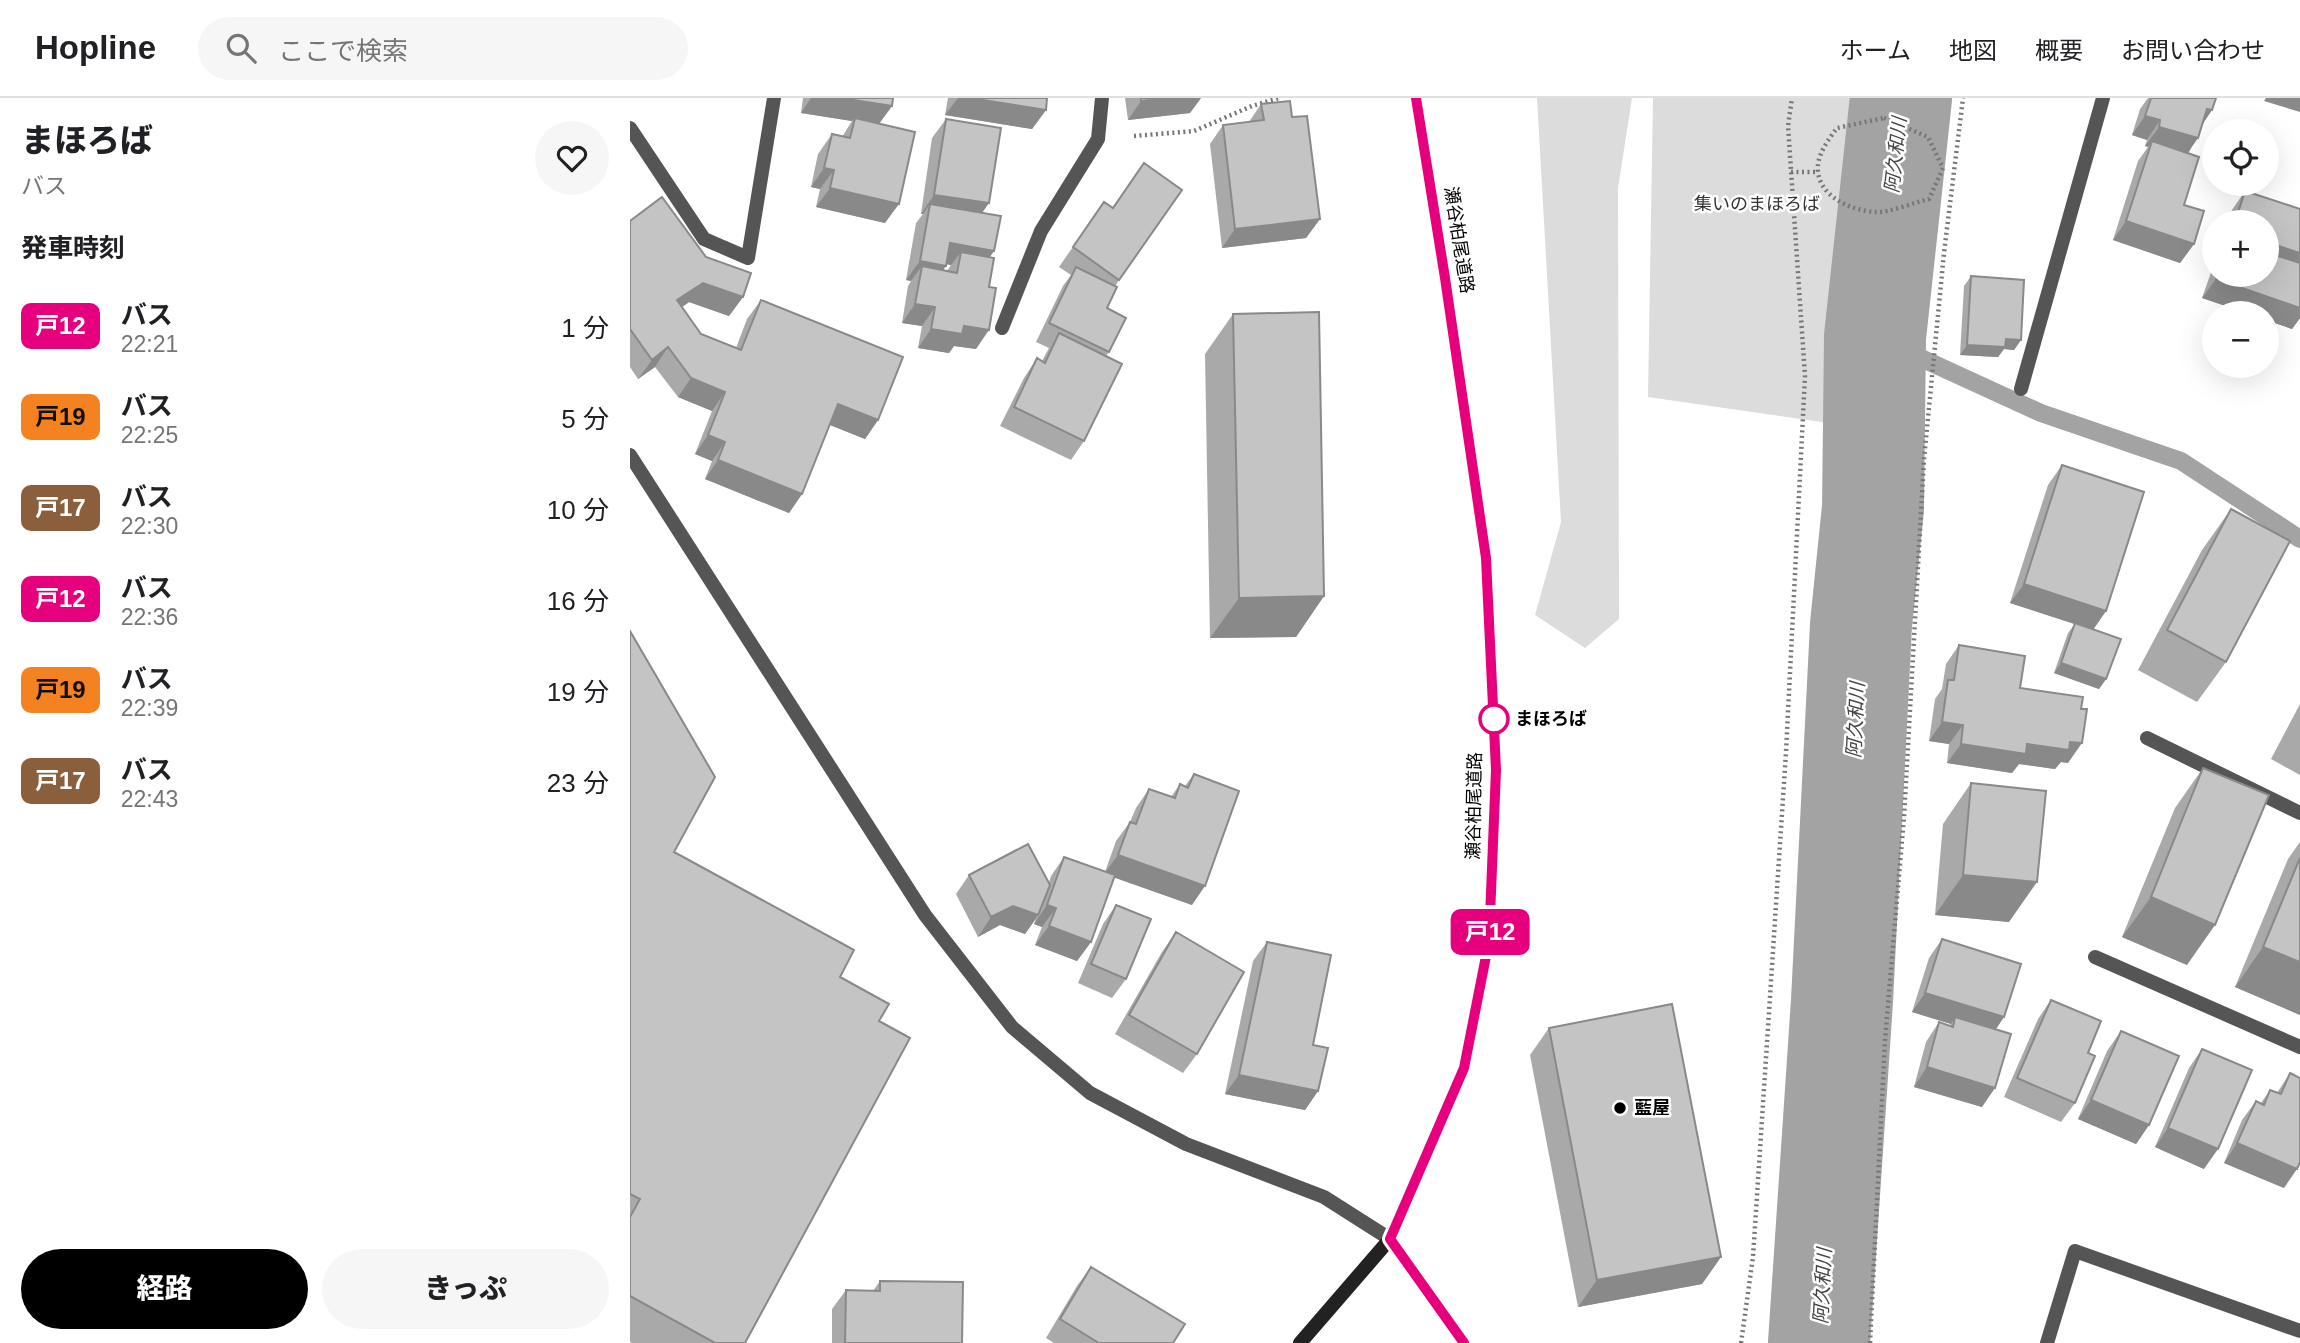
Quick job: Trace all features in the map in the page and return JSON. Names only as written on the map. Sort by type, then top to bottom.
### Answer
[{"type":"main road","name":"瀬谷柏尾道路","points":[[1300,1343],[1390,1239],[1464,1068],[1489,941],[1496,770],[1486,558],[1416,98]]},
{"type":"main road","points":[[1390,1239],[1464,1343]]},
{"type":"street","points":[[630,128],[704,239],[748,258],[774,98]]},
{"type":"street","points":[[1002,328],[1041,231],[1098,139],[1102,98]]},
{"type":"street","points":[[2021,389],[2103,98]]},
{"type":"street","points":[[630,455],[925,915],[1012,1027],[1090,1093],[1186,1143],[1324,1197],[1390,1239]]},
{"type":"street","points":[[2147,738],[2300,813]]},
{"type":"street","points":[[2095,957],[2300,1047]]},
{"type":"street","points":[[2048,1343],[2075,1251],[2300,1331]]},
{"type":"path","points":[[1098,139],[1194,131],[1252,106],[1279,98]]},
{"type":"path","points":[[1741,1343],[1753,1257],[1786,752],[1805,376],[1788,126],[1792,98]]},
{"type":"path","points":[[1870,1343],[1885,1040],[1904,817],[1924,459],[1944,253],[1963,98]]},
{"type":"path","points":[[1943,168],[1928,199],[1877,213],[1840,203],[1826,191],[1818,172],[1823,149],[1837,128],[1884,118],[1928,137],[1943,168],[1955,172]]},
{"type":"path","points":[[1791,172],[1818,172]]},
{"type":"green space","points":[[1537,98],[1632,98],[1618,188],[1619,619],[1585,648],[1535,615],[1561,522]]},
{"type":"green space","name":"集いのまほろば","points":[[1653,98],[1867,98],[1849,426],[1648,397]]},
{"type":"building","points":[[841,98],[893,98],[892,106]]},
{"type":"building","points":[[970,98],[1047,98],[1046,110]]},
{"type":"building","points":[[1141,98],[1165,98],[1141,101]]},
{"type":"building","points":[[2151,98],[2216,98],[2212,110],[2207,109],[2202,119],[2198,138],[2159,127],[2160,120],[2145,116]]},
{"type":"building","points":[[1290,101],[1292,117],[1307,116],[1320,219],[1235,229],[1223,125],[1264,120],[1261,104]]},
{"type":"building","points":[[855,118],[915,132],[899,204],[830,188],[834,170],[824,168],[832,134],[850,138]]},
{"type":"building","points":[[946,119],[1001,128],[989,203],[934,195]]},
{"type":"building","points":[[2152,141],[2199,157],[2184,205],[2202,210],[2194,244],[2126,221]]},
{"type":"building","points":[[1144,163],[1182,190],[1119,280],[1073,247],[1104,202],[1113,208]]},
{"type":"building","points":[[2243,196],[2260,196],[2300,209],[2300,253],[2279,246],[2279,210],[2239,210]]},
{"type":"building","points":[[662,197],[706,257],[751,273],[743,297],[703,283],[677,300],[701,334],[741,350],[761,300],[903,357],[878,420],[838,404],[802,494],[718,460],[725,442],[708,435],[725,392],[691,378],[668,347],[652,360],[630,329],[630,221]]},
{"type":"building","points":[[930,204],[1001,216],[994,251],[950,243],[946,266],[920,261]]},
{"type":"building","points":[[961,252],[994,258],[989,287],[996,288],[989,330],[964,326],[962,334],[931,329],[935,307],[915,304],[922,266],[957,273]]},
{"type":"building","points":[[2279,256],[2300,263],[2300,308],[2239,287],[2279,287]]},
{"type":"building","points":[[1076,267],[1117,287],[1107,308],[1126,318],[1109,352],[1049,323]]},
{"type":"building","points":[[1971,276],[2024,280],[2021,340],[2006,339],[2005,347],[1967,345]]},
{"type":"building","points":[[1319,312],[1324,596],[1239,598],[1233,314]]},
{"type":"building","points":[[1059,333],[1122,364],[1084,441],[1014,407],[1037,358],[1045,363]]},
{"type":"building","points":[[2062,465],[2144,492],[2106,611],[2024,584]]},
{"type":"building","points":[[2231,509],[2290,541],[2226,662],[2167,630]]},
{"type":"building","points":[[2075,623],[2121,639],[2106,679],[2061,663]]},
{"type":"building","points":[[630,631],[715,777],[674,852],[854,950],[840,977],[889,1004],[879,1021],[910,1038],[745,1343],[715,1343],[630,1296],[630,1217],[640,1199],[630,1194]]},
{"type":"building","points":[[1959,645],[2025,656],[2020,688],[2083,697],[2081,709],[2087,709],[2082,743],[2070,742],[2069,750],[2027,744],[2026,754],[1961,744],[1963,725],[1942,722],[1948,680],[1954,680]]},
{"type":"building","points":[[2203,768],[2269,795],[2215,925],[2151,897]]},
{"type":"building","points":[[1194,774],[1239,791],[1205,886],[1118,855],[1130,822],[1136,824],[1149,789],[1175,798],[1180,784],[1188,788]]},
{"type":"building","points":[[1971,783],[2046,791],[2037,882],[1963,875]]},
{"type":"building","points":[[1028,844],[1050,885],[1038,915],[1013,906],[991,917],[969,875]]},
{"type":"building","points":[[1064,857],[1115,875],[1091,942],[1049,926],[1056,908],[1047,905]]},
{"type":"building","points":[[2300,858],[2300,962],[2263,947]]},
{"type":"building","points":[[1116,905],[1151,919],[1126,979],[1091,964]]},
{"type":"building","points":[[1176,932],[1244,972],[1197,1054],[1129,1015]]},
{"type":"building","points":[[1942,939],[2021,964],[2004,1017],[1925,993]]},
{"type":"building","points":[[1267,942],[1331,955],[1313,1045],[1328,1048],[1318,1091],[1239,1075]]},
{"type":"building","points":[[2051,1000],[2101,1021],[2088,1053],[2095,1056],[2075,1103],[2017,1078]]},
{"type":"building","points":[[1672,1004],[1721,1257],[1597,1280],[1549,1028]]},
{"type":"building","points":[[1955,1017],[2011,1034],[1995,1088],[1927,1067],[1939,1022],[1953,1027]]},
{"type":"building","points":[[2121,1031],[2179,1056],[2149,1125],[2091,1100]]},
{"type":"building","points":[[2202,1049],[2252,1070],[2218,1149],[2168,1128]]},
{"type":"building","points":[[2290,1073],[2300,1078],[2300,1162],[2297,1169],[2237,1143],[2256,1101],[2264,1105],[2270,1090],[2281,1094]]},
{"type":"building","points":[[1091,1267],[1185,1324],[1173,1343],[1099,1343],[1060,1319]]},
{"type":"building","points":[[880,1281],[963,1282],[962,1343],[845,1343],[846,1290],[880,1291]]},
{"type":"waterway","name":"阿久和川","points":[[1819,1343],[1842,1001],[1861,625],[1873,508],[1875,337],[1901,98]]},
{"type":"waterway","points":[[1875,337],[2041,413],[2181,461],[2300,539]]},
{"type":"bus line","name":"戸12","points":[[1416,98],[1486,558],[1496,770],[1489,941],[1464,1068],[1390,1239],[1464,1343]]},
{"type":"place","name":"まほろば","points":[[1494,719]]},
{"type":"place","name":"藍屋","points":[[1620,1108]]}]
